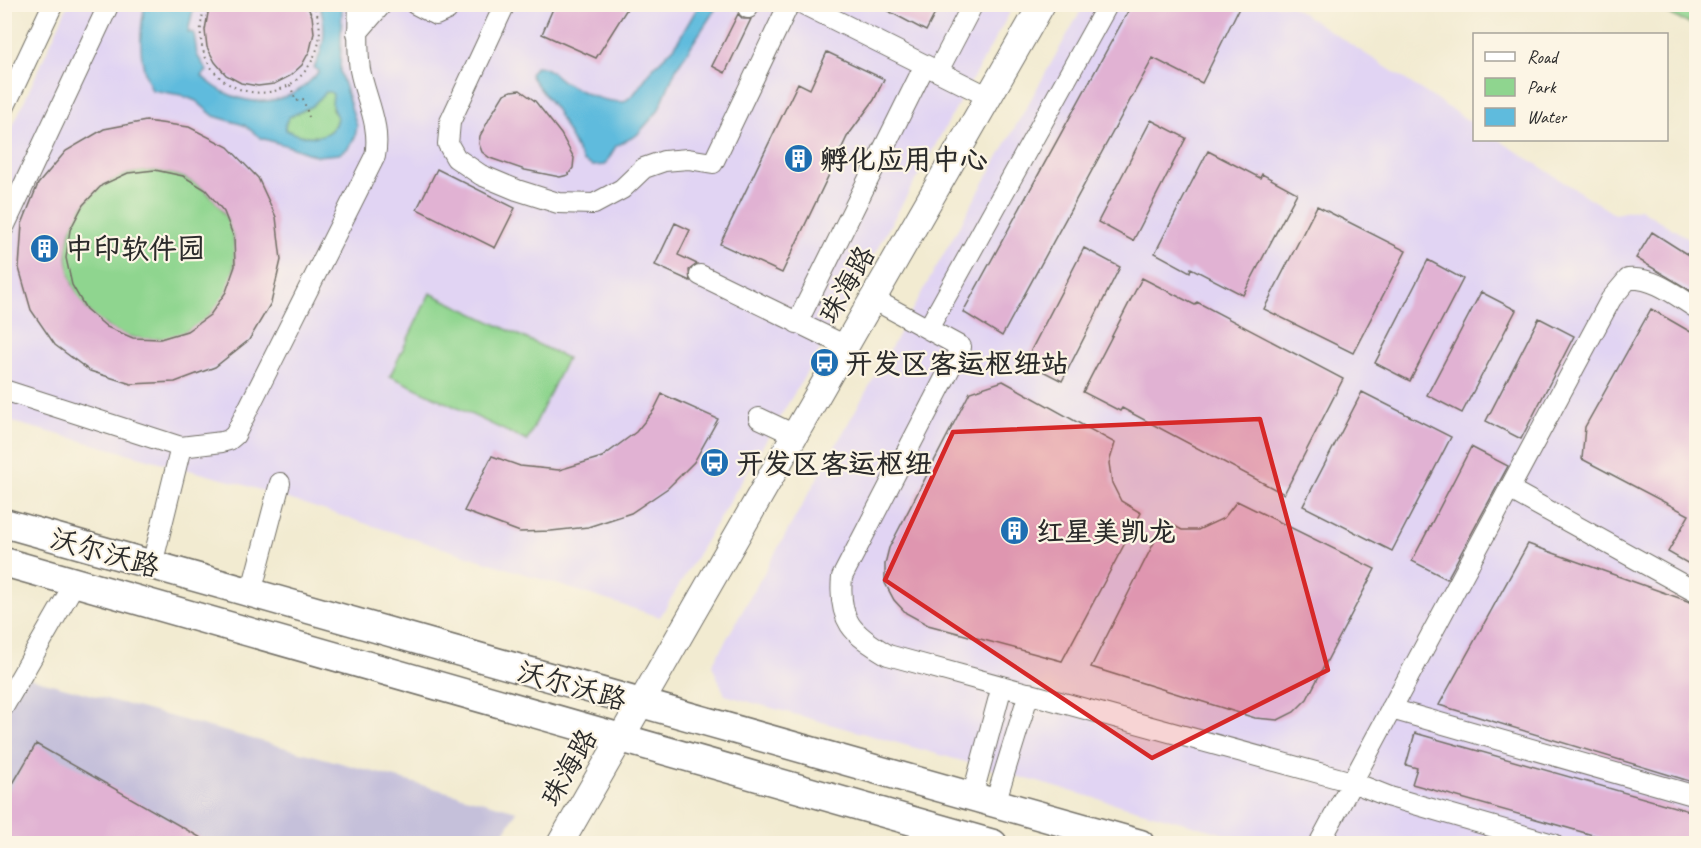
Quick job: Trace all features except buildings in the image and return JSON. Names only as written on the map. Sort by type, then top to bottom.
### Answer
[{"type":"highway","name":"沃尔沃路","points":[[4,523],[1140,843]]},
{"type":"highway","name":"沃尔沃路","points":[[4,562],[620,739],[993,843]]},
{"type":"main road","name":"珠海路","points":[[560,843],[1042,4]]},
{"type":"street","points":[[4,108],[53,4]]},
{"type":"street","points":[[4,227],[109,4]]},
{"type":"street","points":[[4,390],[181,447],[222,442],[230,440],[235,435],[375,156],[377,133],[361,72],[357,33],[359,4]]},
{"type":"street","points":[[357,33],[382,4]]},
{"type":"street","points":[[415,4],[436,15],[447,10],[450,4]]},
{"type":"street","points":[[505,4],[450,122],[448,144],[456,158],[481,175],[517,190],[558,203],[594,204],[622,189],[644,168],[664,161],[688,159],[713,163],[789,4]]},
{"type":"street","points":[[803,4],[989,97]]},
{"type":"street","points":[[797,322],[931,68],[973,4]]},
{"type":"street","points":[[928,329],[1108,4]]},
{"type":"street","points":[[700,275],[846,346]]},
{"type":"street","points":[[1319,843],[1611,299],[1628,279],[1640,278],[1653,281],[1696,308]]},
{"type":"street","points":[[873,298],[961,347],[842,577],[840,599],[846,620],[861,639],[888,655],[1352,782],[1390,797],[1552,843]]},
{"type":"street","points":[[759,418],[795,435]]},
{"type":"street","points":[[152,565],[181,447]]},
{"type":"street","points":[[251,593],[280,483]]},
{"type":"street","points":[[1509,489],[1696,592]]},
{"type":"street","points":[[4,706],[76,581]]},
{"type":"street","points":[[984,800],[1002,686]]},
{"type":"street","points":[[984,800],[1029,693]]},
{"type":"street","points":[[1391,709],[1696,796]]},
{"type":"path","points":[[206,4],[200,20],[199,38],[203,54],[212,70],[224,82],[239,90],[257,93],[274,91],[290,85],[303,74],[313,60],[319,44],[320,26],[313,4]]},
{"type":"path","points":[[290,85],[296,101],[303,99],[309,117]]},
{"type":"highlighted area","points":[[1260,419],[1328,670],[1152,758],[885,580],[953,432]]},
{"type":"shaded area","points":[[68,5],[1014,5],[819,352],[660,617],[241,484],[5,420],[5,143]]},
{"type":"shaded area","points":[[1084,5],[1290,5],[1473,123],[1473,141],[1501,141],[1614,214],[1640,209],[1696,243],[1696,843],[1257,843],[725,695],[712,665]]},
{"type":"shaded area","points":[[4,671],[517,811],[498,843],[5,843]]},
{"type":"green space","points":[[1649,5],[1696,5],[1696,27]]},
{"type":"green space","points":[[330,91],[333,94],[332,110],[337,116],[330,130],[317,136],[309,136],[286,130],[285,126],[289,117],[312,106]]},
{"type":"green space","points":[[151,171],[183,177],[198,185],[210,196],[221,208],[229,223],[235,255],[229,287],[221,302],[210,314],[198,325],[183,333],[151,339],[119,333],[104,325],[92,314],[81,302],[73,287],[67,255],[73,223],[81,208],[92,196],[104,185],[119,177]]},
{"type":"green space","points":[[430,293],[567,358],[527,441],[390,376]]},
{"type":"water","points":[[145,5],[194,5],[188,32],[194,33],[197,55],[207,71],[202,76],[231,95],[246,100],[262,101],[278,99],[293,93],[307,84],[319,71],[314,68],[323,45],[324,21],[319,5],[342,5],[340,72],[357,126],[355,137],[348,148],[339,154],[316,156],[261,138],[244,125],[214,116],[196,101],[181,95],[152,90],[142,59]],"holes":[[[326,92],[333,94],[332,106],[337,117],[330,131],[317,136],[309,136],[286,130],[285,125],[289,117],[312,106]]]},
{"type":"water","points":[[699,5],[718,5],[676,69],[658,111],[637,135],[616,146],[605,165],[593,166],[583,161],[556,110],[530,74],[536,66],[540,66],[548,69],[564,82],[600,99],[624,102],[634,94],[653,68],[675,46]]},
{"type":"place","name":"孵化应用中心","points":[[799,159]]},
{"type":"place","name":"中印软件园","points":[[44,248]]},
{"type":"place","name":"开发区客运枢纽站","points":[[824,363]]},
{"type":"place","name":"开发区客运枢纽","points":[[715,463]]},
{"type":"place","name":"红星美凯龙","points":[[1015,531]]}]
